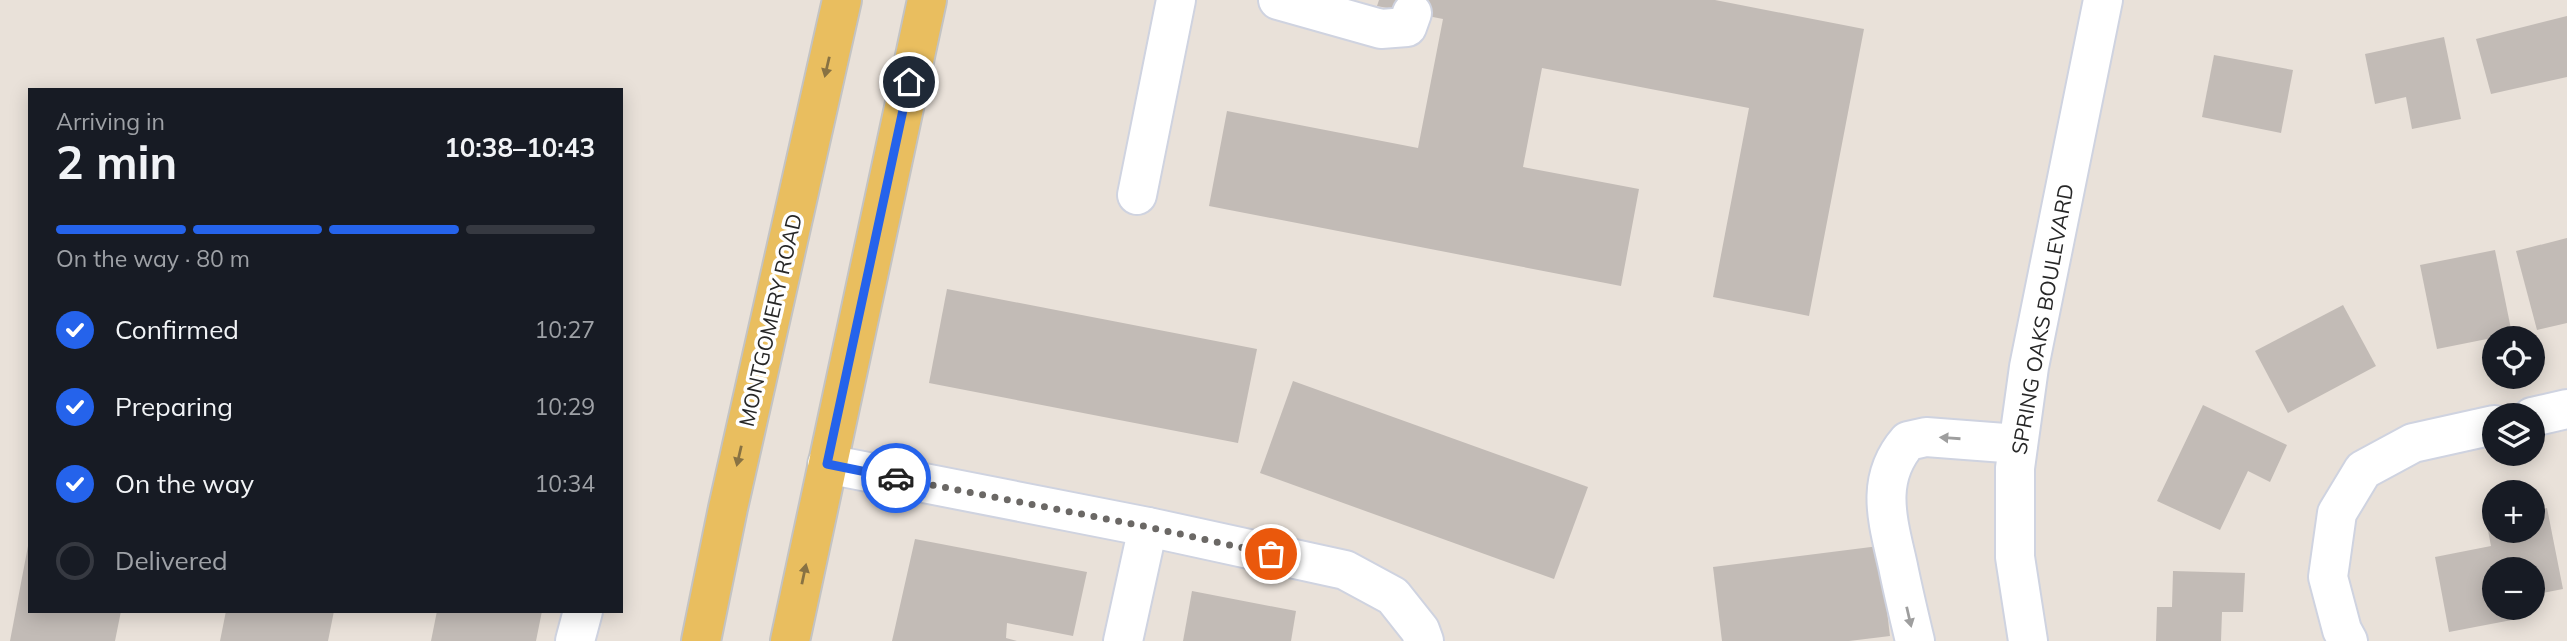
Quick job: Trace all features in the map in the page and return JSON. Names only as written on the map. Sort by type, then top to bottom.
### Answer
[{"type":"main road","name":"MONTGOMERY ROAD","points":[[701,641],[728,508],[842,0]]},
{"type":"main road","points":[[790,641],[927,0]]},
{"type":"street","points":[[1137,195],[1176,0]]},
{"type":"street","points":[[1278,0],[1381,29],[1407,27],[1412,13]]},
{"type":"street","name":"SPRING OAKS BOULEVARD","points":[[2028,641],[2015,557],[2015,468],[2029,367],[2103,0]]},
{"type":"street","points":[[2545,413],[2567,409]]},
{"type":"street","points":[[2348,641],[2342,631],[2328,577],[2337,513],[2363,470],[2413,443],[2482,428]]},
{"type":"street","points":[[1915,641],[1885,512],[1887,481],[1892,464],[1908,441],[1926,437],[2018,444]]},
{"type":"street","points":[[827,464],[1148,527],[1345,570],[1393,596],[1420,630],[1424,641]]},
{"type":"street","points":[[1123,641],[1148,527]]},
{"type":"street","points":[[576,641],[583,613]]},
{"type":"building","points":[[1379,0],[1715,0],[1864,29],[1809,316],[1713,297],[1749,108],[1542,68],[1523,167],[1639,189],[1621,286],[1209,206],[1227,111],[1418,148],[1443,19],[1377,6]]},
{"type":"building","points":[[2567,16],[2567,77],[2491,94],[2476,39]]},
{"type":"building","points":[[2444,37],[2461,119],[2412,129],[2406,97],[2375,104],[2365,54]]},
{"type":"building","points":[[2214,55],[2293,70],[2281,133],[2202,117]]},
{"type":"building","points":[[2567,238],[2567,323],[2545,328],[2536,326],[2516,251]]},
{"type":"building","points":[[2495,250],[2510,326],[2482,326],[2482,340],[2437,349],[2420,265]]},
{"type":"building","points":[[947,289],[1257,349],[1238,443],[929,383]]},
{"type":"building","points":[[2343,305],[2376,366],[2288,413],[2255,351]]},
{"type":"building","points":[[1293,381],[1588,487],[1554,579],[1260,473]]},
{"type":"building","points":[[2203,405],[2287,445],[2270,482],[2248,471],[2220,530],[2157,501]]},
{"type":"building","points":[[2545,508],[2563,589],[2545,592],[2545,557],[2482,557],[2482,620],[2512,620],[2449,632],[2435,557],[2491,546],[2490,543],[2545,543]]},
{"type":"building","points":[[915,539],[1087,572],[1073,636],[1007,623],[1006,638],[1017,641],[892,641]]},
{"type":"building","points":[[28,546],[28,613],[121,613],[115,641],[10,641]]},
{"type":"building","points":[[1879,546],[1890,636],[1849,641],[1722,641],[1713,567]]},
{"type":"building","points":[[2173,571],[2245,573],[2243,612],[2222,612],[2221,641],[2156,641],[2157,607],[2172,607]]},
{"type":"building","points":[[1192,591],[1296,611],[1291,641],[1183,641]]},
{"type":"building","points":[[226,613],[334,613],[328,641],[220,641]]},
{"type":"building","points":[[437,613],[542,613],[536,641],[431,641]]},
{"type":"way so far","points":[[896,478],[1271,554]]},
{"type":"route","points":[[896,478],[827,464],[909,82]]}]
